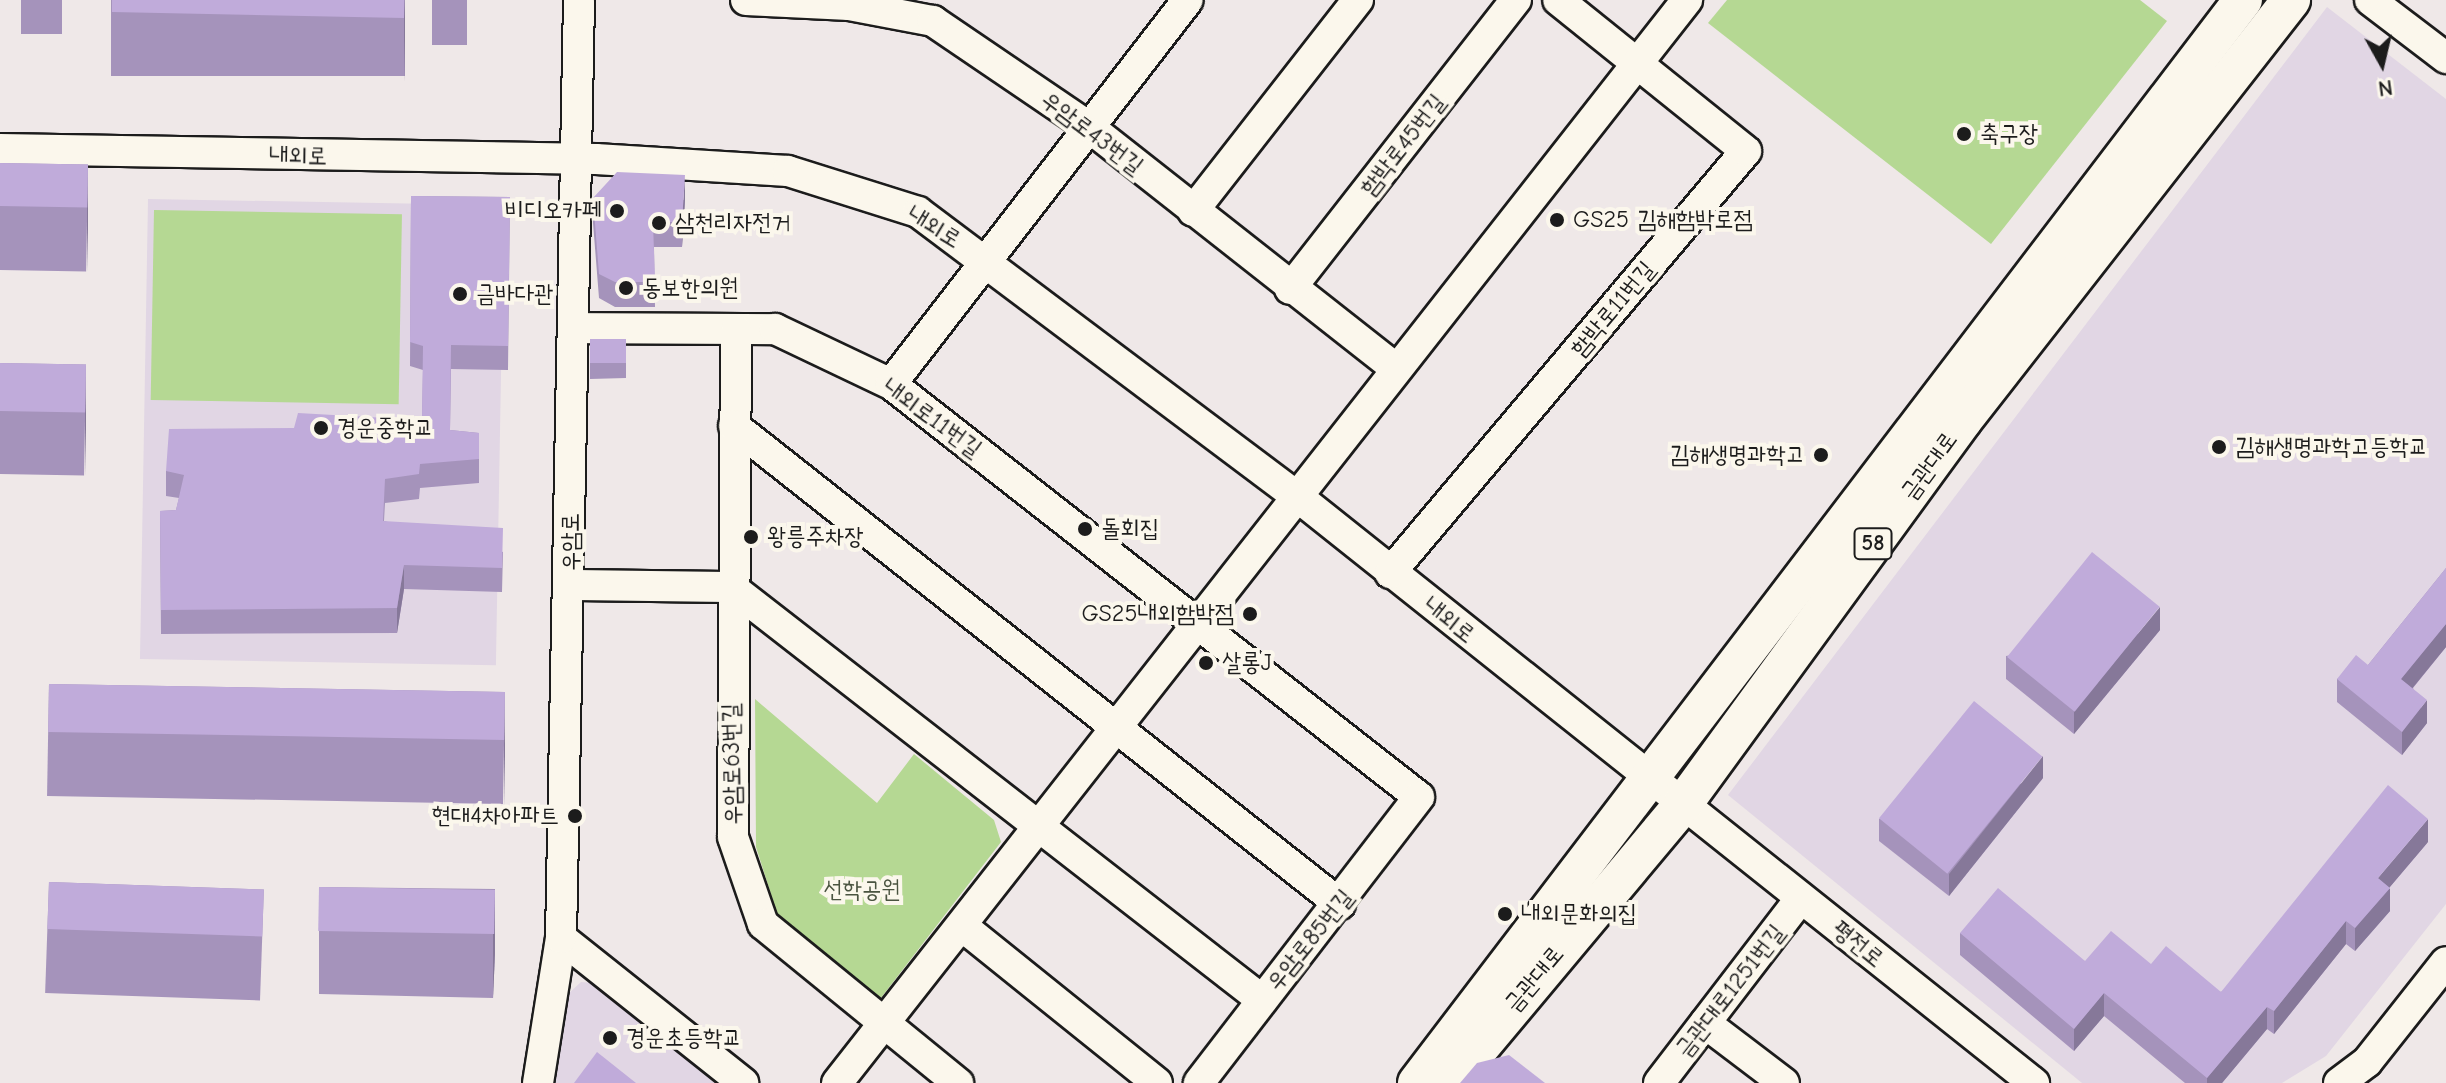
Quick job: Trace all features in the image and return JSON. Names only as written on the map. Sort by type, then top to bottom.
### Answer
[{"type":"main road","name":"금관대로","points":[[1450,1083],[1480,1042],[1683,804],[1963,420],[2291,0]]},
{"type":"main road","name":"금관대로","points":[[1417,1083],[2232,4]]},
{"type":"street","name":"우암로","points":[[538,1083],[561,938],[571,585],[574,163],[579,0]]},
{"type":"street","name":"우암로43번길","points":[[746,0],[849,5],[933,21],[1089,127],[1290,289],[1395,368]]},
{"type":"street","points":[[891,384],[983,259],[1188,0]]},
{"type":"street","points":[[1193,211],[1358,0]]},
{"type":"street","name":"함박로45번길","points":[[1290,289],[1516,0]]},
{"type":"street","points":[[1558,0],[1637,64]]},
{"type":"street","points":[[837,1083],[1298,497],[1395,368],[1687,0]]},
{"type":"street","points":[[2370,0],[2446,58]]},
{"type":"street","name":"함박로11번길","points":[[1390,573],[1746,151],[1637,64]]},
{"type":"street","name":"내외로","points":[[0,149],[788,171],[918,212],[1298,497],[1683,804]]},
{"type":"street","name":"내외로11번길","points":[[573,328],[775,329],[891,384],[1419,797]]},
{"type":"street","name":"우암로63번길","points":[[736,330],[731,587],[733,837],[763,924],[883,1026]]},
{"type":"street","points":[[734,426],[1340,904]]},
{"type":"street","points":[[571,585],[731,587],[1262,1000]]},
{"type":"street","name":"우암로85번길","points":[[1199,1083],[1340,904],[1419,797]]},
{"type":"street","name":"평전로","points":[[1683,804],[2034,1083]]},
{"type":"street","name":"금관대로1251번길","points":[[1659,1083],[1801,898]]},
{"type":"street","points":[[962,926],[1157,1083]]},
{"type":"street","points":[[561,938],[743,1083]]},
{"type":"street","points":[[2355,1080],[2446,962]]},
{"type":"street","points":[[1705,1023],[1784,1083]]},
{"type":"street","points":[[883,1026],[958,1083]]},
{"type":"street","points":[[1480,1042],[1511,1067]]},
{"type":"shaded area","name":"김해생명과학고등학교","points":[[2327,7],[2446,99],[2446,904],[2326,1056],[2282,1083],[2082,1083],[1728,795]]},
{"type":"shaded area","name":"경운중학교","points":[[148,199],[504,205],[496,665],[140,659]]},
{"type":"shaded area","name":"경운초등학교","points":[[581,982],[594,983],[717,1083],[547,1083],[568,994]]},
{"type":"green space","name":"축구장","points":[[1727,0],[2140,0],[2167,21],[1991,244],[1708,23]]},
{"type":"green space","points":[[154,210],[402,214],[399,404],[151,400]]},
{"type":"green space","name":"선학공원","points":[[755,699],[877,803],[914,754],[994,820],[1001,842],[877,1003],[781,926],[756,847]]},
{"type":"building","points":[[112,0],[404,0],[404,18],[112,12]]},
{"type":"building","points":[[0,163],[88,165],[87,208],[0,206]]},
{"type":"building","points":[[617,172],[685,175],[682,222],[653,222],[655,282],[615,282],[599,274],[593,198]]},
{"type":"building","points":[[411,196],[510,197],[508,346],[451,345],[450,430],[479,433],[479,459],[420,464],[419,474],[385,479],[383,521],[503,528],[502,568],[404,565],[397,608],[161,610],[160,511],[176,510],[184,475],[166,471],[169,429],[294,428],[298,413],[422,420],[423,346],[410,342]]},
{"type":"building","points":[[590,339],[626,339],[626,363],[590,363]]},
{"type":"building","points":[[0,363],[86,365],[85,412],[0,411]]},
{"type":"building","points":[[2092,552],[2160,607],[2075,712],[2007,657]]},
{"type":"building","points":[[2446,568],[2446,624],[2401,679],[2427,700],[2402,732],[2337,679],[2356,655],[2368,665]]},
{"type":"building","points":[[49,684],[505,692],[504,740],[48,732]]},
{"type":"building","points":[[1974,701],[2042,756],[1947,874],[1879,818]]},
{"type":"building","points":[[2388,785],[2428,819],[2378,878],[2390,888],[2355,928],[2346,921],[2274,1011],[2267,1007],[2207,1078],[2104,993],[2074,1029],[1960,933],[1998,888],[2085,961],[2111,931],[2151,964],[2166,946],[2221,992]]},
{"type":"building","points":[[49,882],[264,890],[262,936],[47,929]]},
{"type":"building","points":[[319,887],[495,890],[494,934],[318,931]]},
{"type":"building","points":[[597,1052],[636,1083],[574,1083]]},
{"type":"building","points":[[1509,1055],[1545,1083],[1460,1083],[1477,1063]]},
{"type":"place","name":"축구장","points":[[1964,134]]},
{"type":"place","name":"비디오카페","points":[[617,211]]},
{"type":"place","name":"GS25 김해함박로점","points":[[1557,220]]},
{"type":"place","name":"삼천리자전거","points":[[659,223]]},
{"type":"place","name":"동보한의원","points":[[626,288]]},
{"type":"place","name":"금바다관","points":[[460,294]]},
{"type":"place","name":"경운중학교","points":[[321,428]]},
{"type":"place","name":"김해생명과학고등학교","points":[[2219,447]]},
{"type":"place","name":"김해생명과학고","points":[[1821,455]]},
{"type":"place","name":"돌회집","points":[[1085,529]]},
{"type":"place","name":"왕릉주차장","points":[[751,537]]},
{"type":"place","name":"GS25내외함박점","points":[[1250,614]]},
{"type":"place","name":"살롱J","points":[[1206,663]]},
{"type":"place","name":"현대4차아파트","points":[[575,816]]},
{"type":"place","name":"내외문화의집","points":[[1505,914]]},
{"type":"place","name":"경운초등학교","points":[[610,1038]]}]
